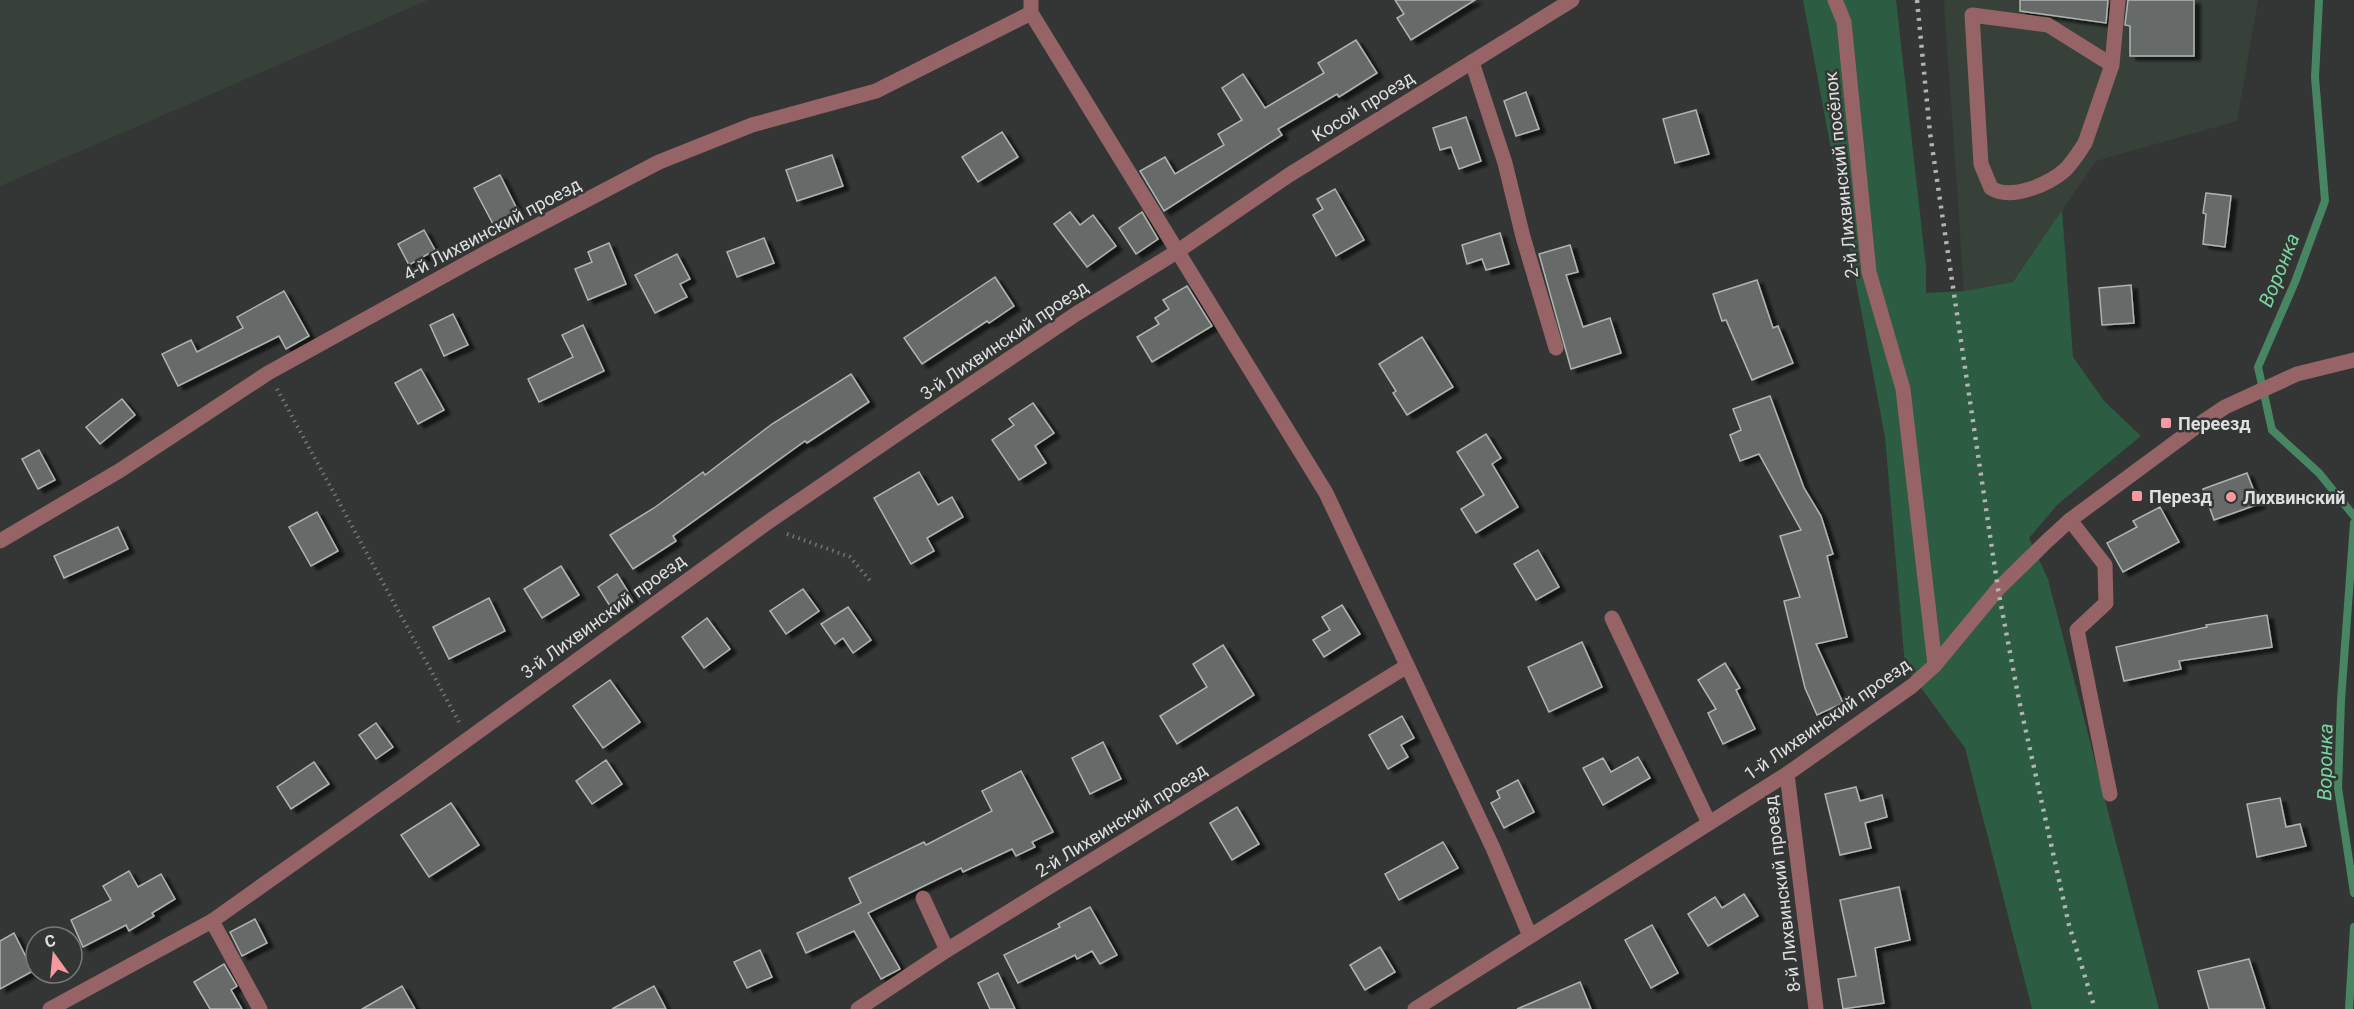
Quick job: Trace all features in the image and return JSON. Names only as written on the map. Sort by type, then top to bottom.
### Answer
[{"type":"street","name":"Косой проезд","points":[[1178,251],[1289,175],[1572,0]]},
{"type":"street","name":"2-й Лихвинский посёлок","points":[[1835,0],[1844,22],[1869,272],[1903,389],[1935,665]]},
{"type":"street","points":[[2112,65],[2048,25],[1972,15],[1981,164],[1991,188],[2006,193],[2029,189],[2048,180],[2066,169],[2085,143],[2112,65],[2118,0]]},
{"type":"street","points":[[1031,7],[1326,493],[1493,848],[1530,936]]},
{"type":"street","name":"4-й Лихвинский проезд","points":[[0,541],[119,471],[268,373],[487,252],[659,162],[752,125],[876,91],[1031,7]]},
{"type":"street","points":[[1472,62],[1505,163],[1522,237],[1556,348]]},
{"type":"street","name":"3-й Лихвинский проезд","points":[[50,1009],[212,921],[771,519],[1076,314],[1178,251]]},
{"type":"street","name":"1-й Лихвинский проезд","points":[[1415,1009],[1787,774],[1912,686],[1935,665],[1998,589],[2070,520],[2225,407],[2297,374],[2354,360]]},
{"type":"street","points":[[2070,520],[2105,565],[2106,603],[2077,630],[2110,794]]},
{"type":"street","points":[[1612,618],[1709,823]]},
{"type":"street","name":"2-й Лихвинский проезд","points":[[858,1009],[948,950],[1407,666]]},
{"type":"street","name":"8-й Лихвинский проезд","points":[[1787,774],[1816,1009]]},
{"type":"street","points":[[923,898],[948,950]]},
{"type":"street","points":[[212,921],[260,1009]]},
{"type":"path","points":[[268,373],[468,739]]},
{"type":"path","points":[[771,519],[786,534],[850,557],[871,582]]},
{"type":"shaded area","points":[[0,0],[428,0],[0,186]]},
{"type":"shaded area","points":[[1944,0],[2258,0],[2237,121],[2096,161],[2013,282],[1964,291]]},
{"type":"green space","points":[[1803,0],[1896,0],[1926,267],[1926,293],[1964,291],[2013,282],[2062,210],[2073,357],[2105,402],[2141,436],[2058,504],[2029,538],[2048,579],[2159,1009],[2032,1009],[1965,748],[1905,666],[1885,437]]},
{"type":"building","points":[[1395,0],[1475,0],[1411,40],[1397,18],[1404,14]]},
{"type":"building","points":[[2020,0],[2108,0],[2106,23],[2020,11]]},
{"type":"building","points":[[2128,0],[2194,0],[2194,56],[2130,56],[2130,26],[2125,25]]},
{"type":"building","points":[[1356,40],[1377,73],[1339,97],[1337,94],[1278,129],[1282,135],[1164,211],[1140,171],[1165,157],[1175,174],[1224,145],[1218,134],[1242,120],[1222,88],[1243,74],[1265,108],[1324,73],[1318,63]]},
{"type":"building","points":[[1526,92],[1539,129],[1516,136],[1504,101]]},
{"type":"building","points":[[1696,110],[1709,154],[1675,163],[1663,119]]},
{"type":"building","points":[[1466,117],[1481,161],[1459,169],[1451,147],[1440,150],[1433,128]]},
{"type":"building","points":[[1002,132],[1018,157],[978,182],[962,157]]},
{"type":"building","points":[[832,155],[843,186],[797,201],[786,170]]},
{"type":"building","points":[[500,175],[518,211],[493,224],[474,188]]},
{"type":"building","points":[[1335,189],[1364,240],[1336,256],[1313,215],[1323,209],[1317,199]]},
{"type":"building","points":[[2206,193],[2231,196],[2225,247],[2203,244],[2206,214],[2203,213]]},
{"type":"building","points":[[1070,212],[1080,225],[1093,215],[1116,246],[1087,267],[1054,224]]},
{"type":"building","points":[[1142,212],[1158,239],[1136,254],[1119,228]]},
{"type":"building","points":[[424,230],[435,250],[409,265],[398,244]]},
{"type":"building","points":[[1500,233],[1509,264],[1486,270],[1482,259],[1467,264],[1462,245]]},
{"type":"building","points":[[764,238],[774,263],[737,277],[727,252]]},
{"type":"building","points":[[609,243],[626,284],[588,300],[575,269],[592,262],[588,252]]},
{"type":"building","points":[[1570,245],[1578,272],[1566,275],[1583,327],[1610,318],[1621,353],[1571,369],[1539,254]]},
{"type":"building","points":[[677,254],[690,279],[680,284],[687,297],[655,313],[635,275]]},
{"type":"building","points":[[995,277],[1014,306],[922,364],[904,338]]},
{"type":"building","points":[[1757,280],[1773,328],[1778,326],[1793,363],[1752,380],[1726,320],[1722,321],[1713,294]]},
{"type":"building","points":[[2131,285],[2134,323],[2102,325],[2099,288]]},
{"type":"building","points":[[1187,286],[1212,326],[1152,362],[1137,337],[1159,324],[1155,318],[1169,309],[1163,300]]},
{"type":"building","points":[[284,291],[309,336],[286,349],[279,336],[178,386],[162,354],[191,340],[197,352],[243,328],[237,317]]},
{"type":"building","points":[[453,314],[468,345],[444,356],[430,325]]},
{"type":"building","points":[[583,325],[604,371],[539,402],[528,379],[573,357],[562,335]]},
{"type":"building","points":[[1422,337],[1453,387],[1407,415],[1393,393],[1396,391],[1379,364]]},
{"type":"building","points":[[421,369],[444,410],[418,424],[395,383]]},
{"type":"building","points":[[851,374],[869,402],[807,443],[805,441],[673,536],[676,541],[633,569],[610,535],[654,508],[703,472],[705,475],[772,424]]},
{"type":"building","points":[[1770,396],[1804,488],[1821,516],[1833,554],[1827,556],[1847,637],[1816,644],[1843,703],[1817,715],[1805,688],[1784,601],[1800,597],[1780,536],[1801,530],[1759,454],[1740,461],[1730,435],[1741,430],[1733,409]]},
{"type":"building","points":[[122,399],[135,415],[100,444],[86,427]]},
{"type":"building","points":[[1033,403],[1054,433],[1035,446],[1046,463],[1019,480],[992,440],[1014,425],[1009,419]]},
{"type":"building","points":[[1486,434],[1501,458],[1492,464],[1518,507],[1476,533],[1461,509],[1484,495],[1457,452]]},
{"type":"building","points":[[39,450],[55,480],[38,489],[22,459]]},
{"type":"building","points":[[919,472],[938,505],[952,497],[963,517],[927,538],[934,551],[911,564],[874,498]]},
{"type":"building","name":"Лихвинский","points":[[2247,473],[2259,504],[2214,520],[2203,489]]},
{"type":"building","points":[[2160,507],[2179,542],[2123,572],[2107,543],[2137,527],[2133,521]]},
{"type":"building","points":[[317,512],[338,551],[311,566],[289,527]]},
{"type":"building","points":[[118,527],[128,549],[64,578],[54,556]]},
{"type":"building","points":[[1538,550],[1559,587],[1536,600],[1514,564]]},
{"type":"building","points":[[561,566],[579,595],[542,618],[524,589]]},
{"type":"building","points":[[617,574],[632,598],[613,611],[598,587]]},
{"type":"building","points":[[803,589],[819,611],[786,634],[770,611]]},
{"type":"building","points":[[489,598],[505,631],[449,659],[433,627]]},
{"type":"building","points":[[1342,605],[1360,634],[1324,657],[1313,640],[1330,630],[1322,617]]},
{"type":"building","points":[[848,607],[871,640],[853,653],[843,638],[835,644],[821,624]]},
{"type":"building","points":[[2267,615],[2272,647],[2179,661],[2181,669],[2124,681],[2116,647],[2207,627],[2206,625]]},
{"type":"building","points":[[707,618],[730,649],[704,668],[682,637]]},
{"type":"building","points":[[1582,642],[1602,687],[1549,712],[1528,667]]},
{"type":"building","points":[[1223,645],[1254,695],[1177,744],[1160,716],[1207,687],[1193,664]]},
{"type":"building","points":[[1725,663],[1740,688],[1736,690],[1755,729],[1723,744],[1708,713],[1716,709],[1698,680]]},
{"type":"building","points":[[610,680],[640,722],[603,748],[573,706]]},
{"type":"building","points":[[1402,716],[1414,738],[1401,745],[1408,757],[1388,769],[1369,735]]},
{"type":"building","points":[[376,723],[393,747],[376,759],[359,735]]},
{"type":"building","points":[[1103,742],[1121,779],[1090,794],[1072,758]]},
{"type":"building","points":[[1638,757],[1650,778],[1603,805],[1583,768],[1603,758],[1611,772]]},
{"type":"building","points":[[606,760],[622,784],[592,804],[576,781]]},
{"type":"building","points":[[314,762],[329,784],[291,809],[277,787]]},
{"type":"building","points":[[1021,771],[1053,832],[1032,842],[1035,847],[1016,856],[1012,849],[963,872],[961,868],[868,913],[900,969],[881,979],[854,931],[806,953],[797,933],[861,903],[849,878],[924,842],[926,845],[992,811],[982,791]]},
{"type":"building","points":[[1518,780],[1534,812],[1504,828],[1491,803],[1500,798],[1497,791]]},
{"type":"building","points":[[1856,787],[1860,801],[1882,795],[1887,817],[1865,823],[1871,848],[1840,855],[1825,794]]},
{"type":"building","points":[[2280,798],[2286,827],[2300,824],[2306,846],[2257,857],[2247,804]]},
{"type":"building","points":[[451,803],[479,845],[429,877],[401,835]]},
{"type":"building","points":[[1237,807],[1259,844],[1232,860],[1210,823]]},
{"type":"building","points":[[1443,842],[1458,868],[1399,900],[1385,874]]},
{"type":"building","points":[[129,871],[138,887],[161,874],[175,899],[152,913],[154,916],[129,931],[126,925],[84,946],[84,925],[73,925],[71,920],[111,900],[103,886]]},
{"type":"building","points":[[1899,887],[1910,940],[1875,948],[1884,1003],[1843,1009],[1838,979],[1856,976],[1840,900]]},
{"type":"building","points":[[1744,894],[1758,916],[1708,946],[1688,914],[1715,897],[1722,908]]},
{"type":"building","points":[[1090,907],[1117,955],[1100,964],[1092,951],[1077,959],[1075,955],[1018,983],[1004,955],[1060,927],[1058,924]]},
{"type":"building","points":[[255,919],[267,943],[242,956],[230,932]]},
{"type":"building","points":[[1652,925],[1678,973],[1651,988],[1625,940]]},
{"type":"building","points":[[14,933],[24,953],[24,976],[0,989],[0,941]]},
{"type":"building","points":[[1380,947],[1395,972],[1365,990],[1350,965]]},
{"type":"building","points":[[760,950],[772,977],[747,988],[734,962]]},
{"type":"building","points":[[2249,959],[2265,1009],[2209,1009],[2198,971]]},
{"type":"building","points":[[224,964],[237,986],[231,990],[242,1009],[210,1009],[194,982]]},
{"type":"building","points":[[998,973],[1015,1009],[990,1009],[978,983]]},
{"type":"building","points":[[1580,982],[1591,1009],[1517,1009]]},
{"type":"building","points":[[402,986],[415,1009],[362,1009]]},
{"type":"building","points":[[654,986],[666,1009],[612,1009]]},
{"type":"waterway","name":"Воронка","points":[[2319,0],[2315,77],[2325,201],[2295,282],[2258,367],[2272,430],[2319,473],[2354,516]]},
{"type":"waterway","name":"Воронка","points":[[2354,523],[2341,700],[2338,788],[2354,893]]},
{"type":"waterway","name":"Воронка","points":[[2349,1009],[2354,927]]},
{"type":"railway","points":[[1917,0],[1930,133],[1998,589],[2019,700],[2069,925],[2095,1009]]},
{"type":"place","name":"Переезд","points":[[2166,423]]},
{"type":"place","name":"Перезд","points":[[2137,496]]},
{"type":"place","name":"Лихвинский","points":[[2231,497]]}]
